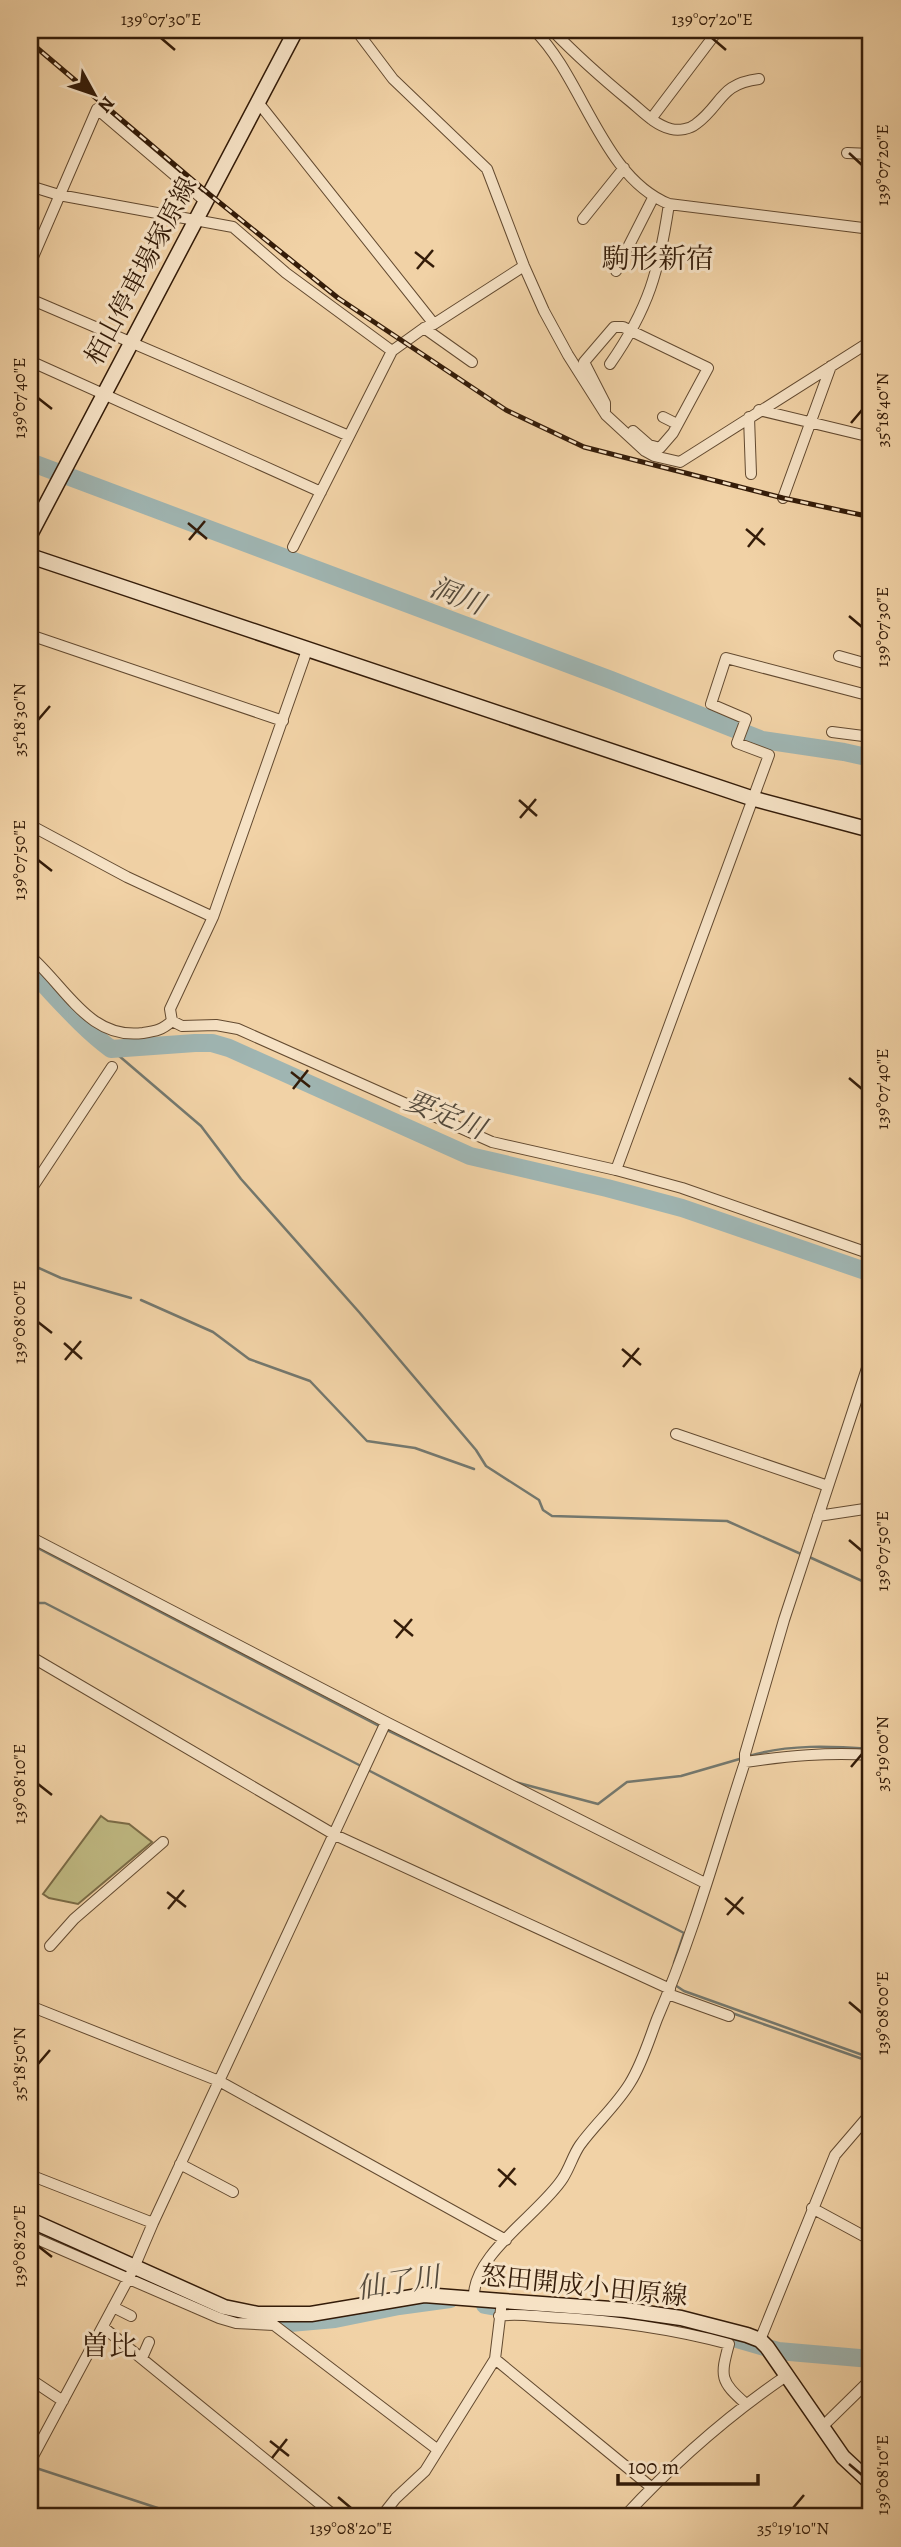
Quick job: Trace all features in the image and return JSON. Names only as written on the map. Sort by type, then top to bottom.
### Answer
[{"type":"main road","name":"栢山停車場塚原線","points":[[30,536],[296,30]]},
{"type":"main road","points":[[30,556],[751,798],[871,830]]},
{"type":"main road","name":"怒田開成小田原線","points":[[30,2220],[132,2273],[224,2307],[274,2320],[424,2295],[681,2318],[747,2334],[760,2340]]},
{"type":"main road","points":[[760,2340],[843,2457],[871,2483]]},
{"type":"street","points":[[356,30],[393,79],[487,169],[524,266],[568,355],[606,415],[654,456],[680,461],[871,341]]},
{"type":"street","points":[[534,30],[557,60],[624,168],[641,189],[653,198],[669,204],[871,229]]},
{"type":"street","points":[[552,30],[590,68],[651,119],[673,130],[695,125],[725,91],[746,81],[759,79]]},
{"type":"street","points":[[651,119],[716,30]]},
{"type":"street","points":[[257,101],[429,326],[472,362]]},
{"type":"street","points":[[30,264],[97,109],[205,202]]},
{"type":"street","points":[[847,153],[871,154]]},
{"type":"street","points":[[583,219],[624,168]]},
{"type":"street","points":[[30,186],[60,195],[233,228],[286,273],[392,351]]},
{"type":"street","points":[[615,271],[653,198]]},
{"type":"street","points":[[610,364],[633,331],[646,302],[662,253],[669,204]]},
{"type":"street","points":[[293,547],[392,351],[524,266]]},
{"type":"street","points":[[30,299],[349,436]]},
{"type":"street","points":[[606,415],[605,403],[584,362],[614,327],[633,331],[708,368],[660,449],[649,445],[623,423],[617,426]]},
{"type":"street","points":[[30,361],[321,492]]},
{"type":"street","points":[[783,498],[831,365]]},
{"type":"street","points":[[759,411],[871,437]]},
{"type":"street","points":[[663,417],[677,424]]},
{"type":"street","points":[[749,417],[751,474]]},
{"type":"street","points":[[30,635],[283,721]]},
{"type":"street","points":[[172,1021],[170,1009],[213,917],[307,650]]},
{"type":"street","points":[[839,656],[871,665]]},
{"type":"street","points":[[616,1170],[769,755],[737,743],[746,719],[711,704],[726,658],[871,696]]},
{"type":"street","points":[[832,732],[871,737]]},
{"type":"street","points":[[30,825],[127,877],[213,917]]},
{"type":"street","points":[[30,956],[96,1024],[112,1032],[129,1035],[162,1031],[172,1021]]},
{"type":"street","points":[[172,1021],[182,1026],[216,1025],[238,1029],[492,1142],[682,1188],[871,1254]]},
{"type":"street","points":[[30,1191],[112,1067]]},
{"type":"street","points":[[474,2299],[473,2290],[478,2276],[506,2240],[563,2179],[582,2142],[612,2109],[631,2081],[675,1976],[745,1759],[803,1562],[871,1356]]},
{"type":"street","points":[[676,1434],[828,1486]]},
{"type":"street","points":[[818,1516],[871,1508]]},
{"type":"street","points":[[30,1537],[386,1722],[705,1883]]},
{"type":"street","points":[[30,1656],[335,1835],[729,2016]]},
{"type":"street","points":[[30,2462],[132,2273],[386,1722]]},
{"type":"street","points":[[745,1759],[839,1753],[871,1755]]},
{"type":"street","points":[[50,1946],[74,1919],[163,1842]]},
{"type":"street","points":[[30,2006],[219,2081],[506,2240]]},
{"type":"street","points":[[760,2340],[835,2155],[869,2115]]},
{"type":"street","points":[[180,2164],[233,2192]]},
{"type":"street","points":[[30,2175],[153,2223]]},
{"type":"street","points":[[812,2208],[871,2240]]},
{"type":"street","points":[[30,2236],[132,2273]]},
{"type":"street","points":[[382,2517],[396,2498],[425,2471],[495,2359],[502,2301]]},
{"type":"street","points":[[113,2307],[131,2316]]},
{"type":"street","points":[[499,2316],[575,2318],[643,2326],[684,2332],[729,2344],[722,2374],[728,2388],[746,2404]]},
{"type":"street","points":[[274,2320],[438,2450]]},
{"type":"street","points":[[103,2327],[336,2517]]},
{"type":"street","points":[[142,2358],[149,2342]]},
{"type":"street","points":[[495,2359],[651,2487]]},
{"type":"street","points":[[624,2517],[651,2487],[708,2435],[786,2376]]},
{"type":"street","points":[[30,2379],[63,2401]]},
{"type":"street","points":[[821,2428],[871,2379]]},
{"type":"shaded area","points":[[101,1816],[108,1821],[129,1824],[152,1842],[78,1904],[49,1898],[43,1894]]},
{"type":"waterway","name":"洞川","points":[[30,462],[611,680],[762,740],[871,758]]},
{"type":"waterway","name":"要定川","points":[[30,970],[79,1021],[111,1049],[195,1043],[212,1043],[229,1048],[470,1156],[682,1208],[871,1273]]},
{"type":"waterway","points":[[111,1049],[201,1126],[241,1179],[359,1312],[476,1450],[486,1466],[539,1500],[543,1510],[552,1516],[727,1521],[801,1554]]},
{"type":"waterway","points":[[30,1264],[61,1278],[131,1298]]},
{"type":"waterway","points":[[141,1300],[213,1332],[249,1359],[310,1381],[367,1441],[415,1448],[474,1469]]},
{"type":"waterway","points":[[30,1544],[379,1726]]},
{"type":"waterway","points":[[807,1556],[871,1585]]},
{"type":"waterway","points":[[30,1603],[45,1603],[361,1766]]},
{"type":"waterway","points":[[385,1729],[502,1785]]},
{"type":"waterway","points":[[749,1756],[795,1748],[871,1749]]},
{"type":"waterway","points":[[515,1782],[598,1804],[627,1782],[681,1776],[743,1758]]},
{"type":"waterway","points":[[366,1769],[684,1933],[674,1963]]},
{"type":"waterway","points":[[675,1985],[684,1991],[871,2058]]},
{"type":"waterway","points":[[732,2013],[871,2062]]},
{"type":"waterway","name":"仙了川","points":[[30,2229],[181,2297],[236,2317],[290,2323],[335,2319],[450,2299]]},
{"type":"waterway","name":"仙了川","points":[[485,2305],[514,2310],[585,2313],[659,2321]]},
{"type":"waterway","name":"仙了川","points":[[720,2334],[778,2351],[871,2359]]},
{"type":"waterway","points":[[30,2466],[185,2517]]},
{"type":"waterway","points":[[30,2512],[38,2517]]},
{"type":"railway","points":[[30,42],[209,194],[338,298],[506,410],[584,447],[783,498],[871,517]]},
{"type":"district","name":"駒形新宿","points":[[658,259]]},
{"type":"district","name":"曽比","points":[[109,2346]]}]
